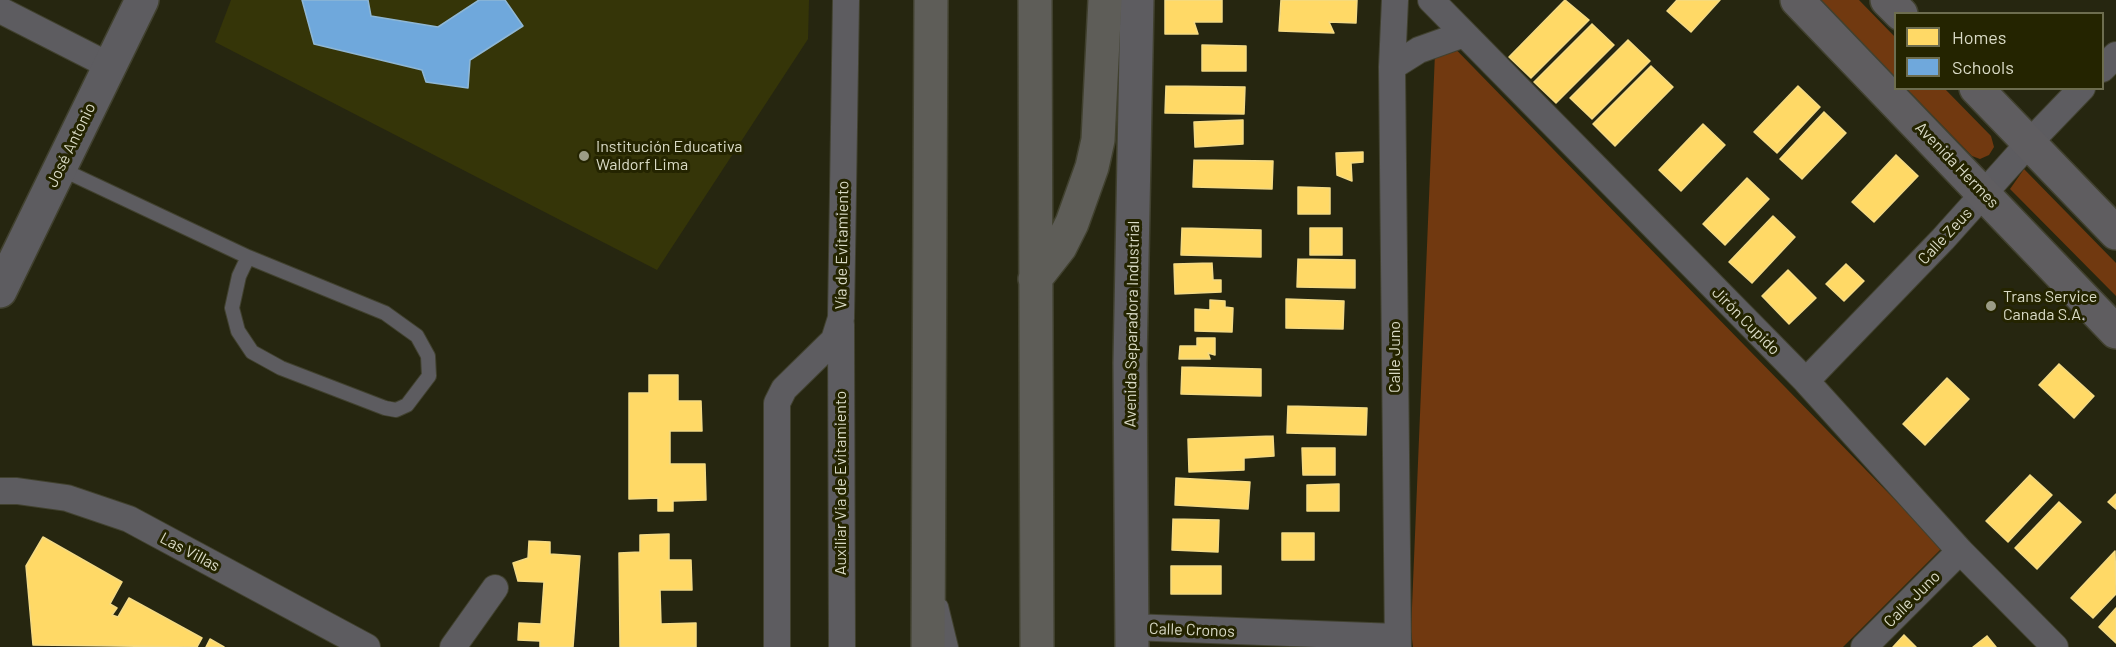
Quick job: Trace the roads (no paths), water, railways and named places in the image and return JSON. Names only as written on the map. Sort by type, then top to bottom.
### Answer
[{"type":"highway","points":[[928,647],[931,0]]},
{"type":"highway","points":[[1035,0],[1037,647]]},
{"type":"highway","points":[[1035,279],[1060,247],[1072,223],[1092,167],[1098,140],[1105,0]]},
{"type":"main road","name":"Avenida Hermes","points":[[1797,0],[2116,332]]},
{"type":"main road","points":[[1887,0],[1899,12]]},
{"type":"main road","points":[[1978,90],[2116,233]]},
{"type":"street","name":"José Antonio","points":[[0,291],[142,0]]},
{"type":"street","name":"Vía de Evitamiento","points":[[777,647],[777,403],[784,388],[834,340],[841,318],[846,0]]},
{"type":"street","name":"Avenida Separadora Industrial","points":[[1131,637],[1130,363],[1137,0]]},
{"type":"street","name":"Calle Juno","points":[[1395,0],[1392,67],[1398,642]]},
{"type":"street","name":"Jirón Cupido","points":[[1431,0],[1806,381],[1960,551],[2055,647]]},
{"type":"street","points":[[0,10],[110,66]]},
{"type":"street","points":[[1392,67],[1419,50],[1443,39],[1464,34]]},
{"type":"street","points":[[2104,68],[2116,55]]},
{"type":"street","name":"Calle Zeus","points":[[1806,381],[1985,194],[2029,143],[2080,90]]},
{"type":"street","name":"Auxiliar Via de Evitamiento","points":[[841,318],[842,647]]},
{"type":"street","name":"Las Villas","points":[[0,491],[67,498],[129,519],[367,647]]},
{"type":"street","name":"Calle Juno","points":[[1864,647],[1960,551]]},
{"type":"street","points":[[453,647],[495,588]]},
{"type":"street","name":"Calle Cronos","points":[[1131,637],[1398,642]]},
{"type":"lane","points":[[59,168],[248,257],[385,313],[417,336],[428,356],[429,376],[406,405],[396,410],[385,408],[281,368],[252,352],[238,331],[232,308],[239,276],[248,257]]},
{"type":"lane","points":[[928,558],[951,647]]},
{"type":"place","name":"Institución Educativa Waldorf Lima","points":[[584,156]]},
{"type":"place","name":"Trans Service Canada S.A.","points":[[1991,306]]}]
